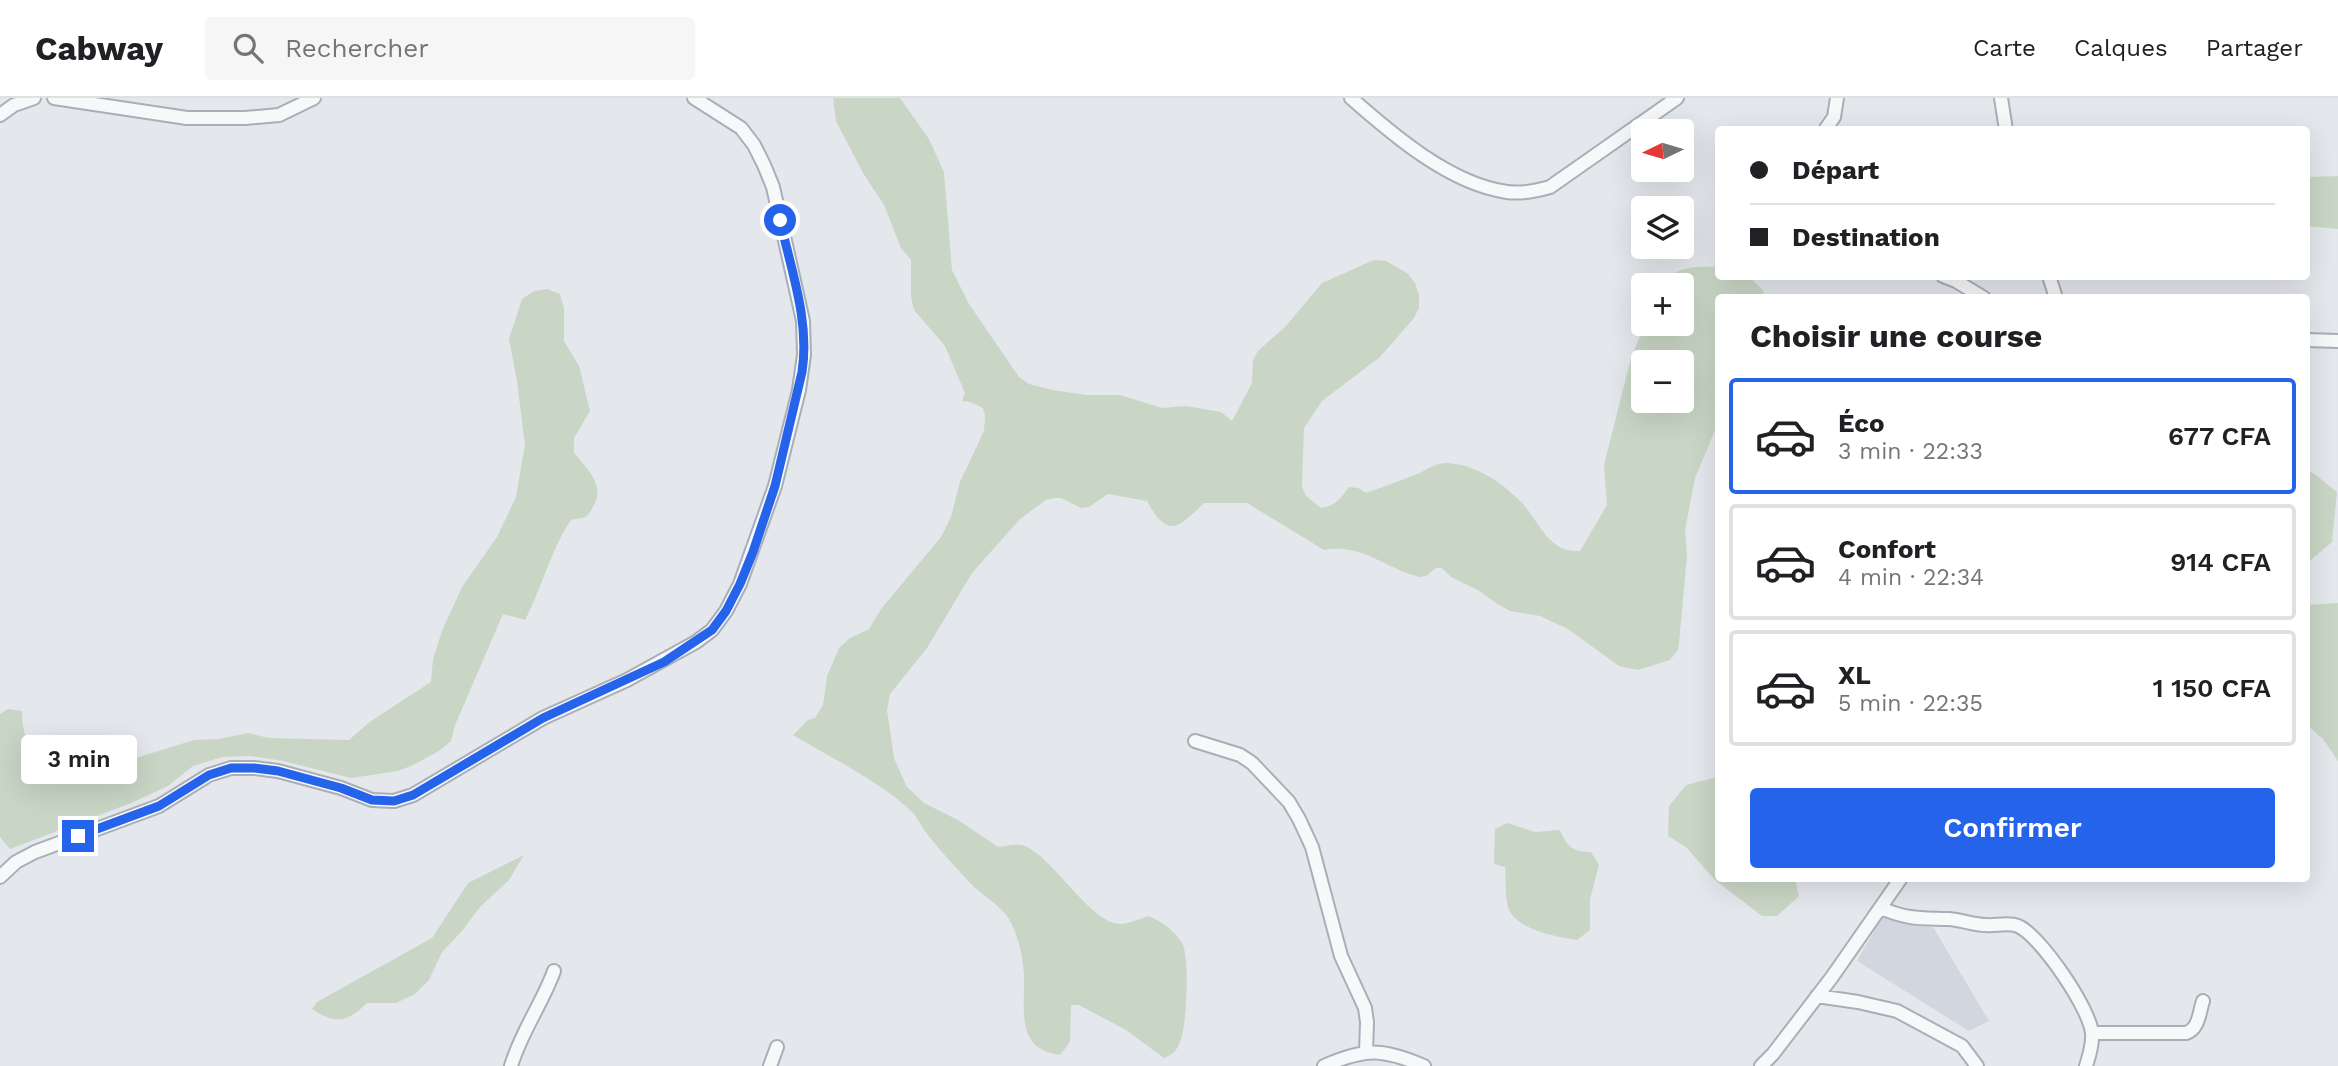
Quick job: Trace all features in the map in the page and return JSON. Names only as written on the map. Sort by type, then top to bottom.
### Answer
[{"type":"street","points":[[0,115],[13,101],[34,98]]},
{"type":"street","points":[[54,98],[187,118],[279,115],[314,98]]},
{"type":"street","points":[[0,877],[16,862],[35,852],[159,806],[209,775],[231,768],[278,771],[341,788],[372,800],[394,801],[413,795],[543,718],[664,662],[712,630],[740,584],[775,486],[799,390],[804,332],[775,198],[764,164],[741,128],[694,98]]},
{"type":"street","points":[[1351,98],[1385,128],[1429,159],[1476,183],[1507,192],[1533,192],[1550,187],[1677,98]]},
{"type":"street","points":[[1828,126],[1834,117],[1837,98]]},
{"type":"street","points":[[2001,98],[2005,126]]},
{"type":"street","points":[[1953,280],[1977,294]]},
{"type":"street","points":[[2310,340],[2338,341]]},
{"type":"street","points":[[1195,741],[1240,755],[1252,764],[1289,802],[1299,819],[1312,847],[1341,956],[1365,1008],[1366,1052]]},
{"type":"street","points":[[1761,1066],[1817,996],[1898,882]]},
{"type":"street","points":[[1881,908],[1904,917],[2019,926],[2053,960],[2088,1017],[2092,1033],[2086,1066]]},
{"type":"street","points":[[511,1066],[527,1027],[545,996],[554,971]]},
{"type":"street","points":[[1817,996],[1858,1002],[1896,1012],[1962,1046],[1977,1066]]},
{"type":"street","points":[[2092,1033],[2192,1031],[2203,1001]]},
{"type":"street","points":[[770,1066],[777,1047]]},
{"type":"street","points":[[1324,1066],[1366,1052],[1384,1052],[1424,1066]]},
{"type":"shaded area","points":[[1885,912],[1902,921],[1933,927],[1989,1021],[1969,1031],[1857,961]]},
{"type":"green space","points":[[833,98],[900,98],[929,139],[944,172],[952,270],[969,304],[1019,377],[1029,384],[1053,390],[1086,395],[1120,395],[1162,408],[1186,406],[1221,412],[1232,421],[1252,383],[1253,360],[1258,351],[1285,327],[1322,283],[1374,260],[1386,261],[1407,273],[1415,283],[1419,308],[1414,318],[1380,357],[1322,401],[1304,428],[1302,487],[1306,496],[1321,508],[1337,501],[1349,487],[1366,493],[1439,464],[1457,464],[1478,471],[1506,488],[1528,510],[1552,542],[1569,550],[1580,551],[1607,505],[1604,465],[1631,358],[1631,413],[1694,413],[1694,350],[1634,350],[1640,336],[1694,336],[1694,273],[1675,273],[1693,267],[1715,267],[1715,280],[1752,280],[1764,294],[1715,294],[1715,430],[1695,478],[1685,530],[1687,556],[1678,650],[1670,660],[1638,670],[1619,666],[1568,629],[1540,616],[1510,611],[1478,590],[1451,577],[1442,568],[1436,568],[1420,577],[1362,553],[1351,550],[1324,550],[1247,503],[1204,503],[1187,519],[1173,526],[1161,521],[1147,501],[1108,494],[1089,507],[1081,508],[1061,498],[1046,500],[1020,519],[972,573],[927,648],[890,694],[887,710],[894,758],[907,787],[924,803],[958,820],[998,847],[1022,845],[1036,853],[1086,903],[1110,922],[1129,923],[1149,916],[1167,927],[1182,943],[1187,977],[1186,1010],[1182,1036],[1173,1053],[1164,1058],[1126,1030],[1079,1005],[1071,1005],[1070,1042],[1060,1055],[1046,1051],[1036,1045],[1026,1026],[1021,953],[1015,932],[1005,914],[970,883],[902,802],[793,735],[808,720],[815,718],[823,705],[827,676],[839,648],[850,638],[869,629],[881,609],[941,537],[951,517],[960,482],[984,431],[983,408],[962,401],[965,393],[945,346],[914,310],[911,297],[911,260],[901,248],[884,205],[863,173],[836,121]]},
{"type":"green space","points":[[2338,176],[2338,229],[2310,226],[2310,177]]},
{"type":"green space","points":[[547,289],[560,294],[564,309],[564,341],[579,366],[590,411],[574,438],[574,453],[596,483],[596,499],[586,517],[571,520],[564,531],[525,620],[503,614],[455,725],[451,741],[439,751],[398,771],[351,778],[283,761],[250,756],[222,757],[193,766],[168,786],[131,803],[10,849],[0,837],[0,714],[8,709],[22,711],[30,751],[41,768],[56,782],[90,766],[139,757],[194,740],[219,739],[248,733],[269,738],[349,740],[371,721],[431,682],[433,659],[442,631],[462,587],[497,537],[516,497],[525,445],[509,339],[522,299],[534,291]]},
{"type":"green space","points":[[2310,472],[2337,492],[2332,542],[2310,560]]},
{"type":"green space","points":[[2338,603],[2338,761],[2323,739],[2310,728],[2310,605]]},
{"type":"green space","points":[[1715,778],[1715,880],[1686,847],[1668,836],[1669,806],[1686,785]]},
{"type":"green space","points":[[1507,823],[1535,832],[1560,830],[1571,847],[1591,852],[1599,865],[1590,899],[1590,930],[1577,940],[1538,931],[1512,915],[1507,902],[1505,867],[1494,864],[1495,829]]},
{"type":"green space","points":[[524,855],[509,880],[480,907],[442,952],[429,980],[415,994],[396,1003],[367,1003],[354,1014],[341,1019],[328,1017],[312,1009],[317,1002],[432,938],[468,883]]},
{"type":"green space","points":[[1718,882],[1796,882],[1799,896],[1777,916],[1762,916]]},
{"type":"route","points":[[78,836],[159,806],[209,775],[231,768],[278,771],[341,788],[372,800],[394,801],[413,795],[543,718],[664,662],[712,630],[726,611],[753,552],[775,486],[802,372],[803,321],[780,220]]}]
